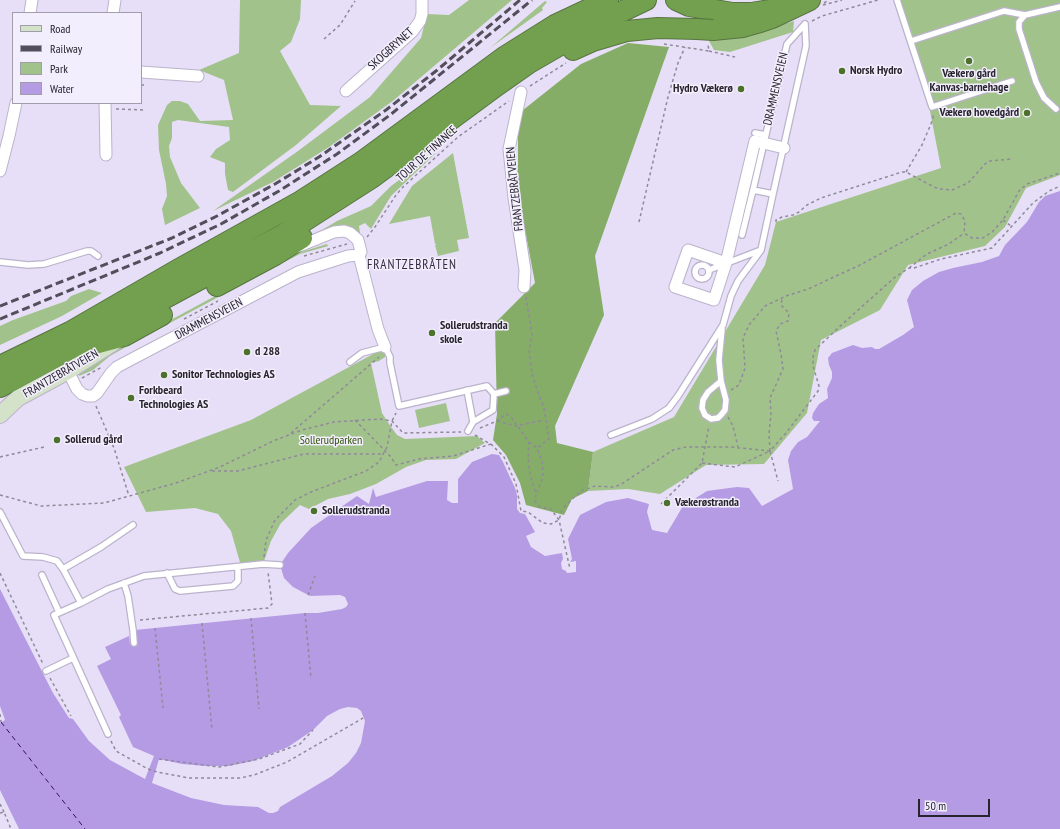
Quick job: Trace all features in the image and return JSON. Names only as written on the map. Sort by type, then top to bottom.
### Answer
[{"type":"highway","points":[[555,25],[578,0]]},
{"type":"highway","points":[[0,386],[179,269],[271,219],[332,182],[397,136],[482,71],[537,35],[608,0]]},
{"type":"highway","points":[[0,366],[69,341],[278,237],[314,216],[373,177],[469,105],[529,63],[600,22],[646,0]]},
{"type":"highway","points":[[676,0],[689,6],[733,13],[751,13],[809,4]]},
{"type":"highway","points":[[700,8],[727,4],[735,0]]},
{"type":"highway","points":[[0,352],[37,334],[69,341],[124,336],[275,255],[377,190],[508,91],[536,72],[580,46],[609,35],[641,29],[705,30],[743,27],[809,4]]},
{"type":"street","points":[[30,12],[32,0]]},
{"type":"street","points":[[113,12],[115,0]]},
{"type":"street","name":"SKOGBRYNET","points":[[346,90],[412,32],[420,21],[422,14],[422,0]]},
{"type":"street","points":[[142,72],[198,76]]},
{"type":"street","name":"FRANTZEBRÅTVEIEN","points":[[520,92],[509,149],[514,198],[525,270],[524,287]]},
{"type":"street","points":[[1,165],[16,104]]},
{"type":"street","points":[[105,104],[106,155]]},
{"type":"street","points":[[726,263],[688,250],[675,286],[714,300],[726,263],[755,141],[765,139],[784,148]]},
{"type":"street","points":[[275,255],[334,232],[344,231],[350,233],[358,240],[361,252],[359,255],[378,329],[386,349]]},
{"type":"street","name":"DRAMMENSVEIEN","points":[[93,396],[117,367],[201,322],[298,272],[348,256],[359,255]]},
{"type":"street","name":"FRANTZEBRÅTVEIEN","points":[[0,415],[18,398],[68,371],[124,336]]},
{"type":"street","points":[[68,371],[77,389],[82,394],[93,396]]},
{"type":"lane","points":[[897,0],[932,107],[1012,81]]},
{"type":"lane","points":[[911,41],[1004,11],[1025,15],[1060,7]]},
{"type":"lane","points":[[1025,15],[1019,22],[1019,28],[1036,82],[1044,98],[1056,109]]},
{"type":"lane","name":"DRAMMENSVEIEN","points":[[742,235],[787,44],[805,24]]},
{"type":"lane","name":"DRAMMENSVEIEN","points":[[761,250],[806,46],[805,24]]},
{"type":"lane","points":[[755,133],[765,139]]},
{"type":"lane","points":[[753,190],[774,194]]},
{"type":"lane","points":[[709,270],[761,250]]},
{"type":"lane","points":[[721,381],[708,392],[703,400],[702,408],[705,415],[711,419],[718,418],[725,410],[726,400],[721,381],[720,354],[723,325],[731,296],[738,281],[761,250]]},
{"type":"lane","points":[[0,262],[28,265],[44,264],[87,251],[98,256]]},
{"type":"lane","points":[[611,435],[652,419],[669,408],[723,325]]},
{"type":"lane","points":[[350,362],[362,353],[386,349],[390,357],[399,406],[487,386],[494,394],[493,410],[473,422],[468,431]]},
{"type":"lane","points":[[467,390],[473,422]]},
{"type":"lane","points":[[494,394],[506,391]]},
{"type":"lane","points":[[0,512],[23,556],[43,557],[57,561],[63,569],[80,603]]},
{"type":"lane","points":[[63,569],[101,547],[133,524]]},
{"type":"lane","points":[[108,734],[54,615],[108,589],[144,576],[265,564],[280,565]]},
{"type":"lane","points":[[167,573],[175,589],[180,591],[233,586],[238,581],[238,567]]},
{"type":"lane","points":[[42,575],[59,612]]},
{"type":"lane","points":[[124,583],[128,596],[134,643]]},
{"type":"lane","points":[[46,671],[74,658]]},
{"type":"path","points":[[809,4],[842,0]]},
{"type":"path","points":[[805,24],[822,16],[878,0]]},
{"type":"path","points":[[324,39],[340,25],[355,1]]},
{"type":"path","points":[[639,222],[668,98],[678,63],[685,47]]},
{"type":"path","points":[[709,51],[735,57]]},
{"type":"path","name":"TOUR DE FINANCE","points":[[358,240],[369,236],[396,195],[439,154],[458,137],[520,92]]},
{"type":"path","points":[[906,172],[922,145],[930,127],[933,119],[932,107]]},
{"type":"path","points":[[116,109],[145,110]]},
{"type":"path","points":[[774,226],[776,220],[793,215],[807,205],[821,198],[895,174],[906,172],[934,187],[952,190],[968,183],[986,163],[1011,159]]},
{"type":"path","points":[[964,233],[972,238],[983,238],[992,232],[1003,220],[1019,191],[1027,184],[1060,173]]},
{"type":"path","points":[[909,268],[914,268],[941,259],[992,248],[1011,226],[1040,197],[1060,186]]},
{"type":"path","points":[[702,463],[735,467],[770,451],[786,433],[818,391],[820,386],[813,357],[815,350],[894,278],[927,254],[949,244],[964,233],[965,221],[961,214],[956,213],[860,265],[808,289],[765,306],[749,325],[743,338],[745,368],[738,385],[725,395]]},
{"type":"path","points":[[1003,220],[1011,226]]},
{"type":"path","points":[[524,287],[532,335],[529,350],[532,374],[544,408],[549,439],[537,448]]},
{"type":"path","points":[[778,481],[770,451],[769,434],[771,414],[770,398],[783,369],[776,331],[780,324],[788,321],[790,314],[781,305],[782,298]]},
{"type":"path","points":[[290,434],[386,349]]},
{"type":"path","points":[[93,396],[114,448],[129,496]]},
{"type":"path","points":[[132,620],[268,608],[272,604],[265,564],[266,540],[275,520],[295,500],[366,471],[379,462],[387,447],[392,421],[399,406]]},
{"type":"path","points":[[725,410],[733,426],[738,448]]},
{"type":"path","points":[[0,495],[42,506],[104,503],[176,483],[210,470],[290,434],[334,422],[380,419],[392,421],[403,432],[468,431],[497,421],[506,414],[511,417],[516,426],[529,442],[537,448],[542,461],[543,477],[536,494],[535,501],[540,507],[550,509],[559,520],[570,569]]},
{"type":"path","points":[[662,504],[702,463],[711,419]]},
{"type":"path","points":[[355,420],[396,465],[419,459],[453,456],[491,444]]},
{"type":"path","points":[[497,421],[516,426],[545,420]]},
{"type":"path","points":[[468,431],[491,444],[504,457],[509,465],[516,484],[521,511],[528,512],[543,523],[551,524],[559,520],[562,510],[581,491],[595,486],[612,487],[620,485],[673,450],[686,447],[705,447],[770,451]]},
{"type":"path","points":[[529,442],[528,458],[530,475],[536,494]]},
{"type":"path","points":[[0,457],[44,447]]},
{"type":"path","points":[[210,470],[238,471],[304,454],[384,453]]},
{"type":"path","points":[[0,573],[46,671],[71,716]]},
{"type":"path","points":[[308,595],[315,576]]},
{"type":"path","points":[[305,613],[311,679]]},
{"type":"path","points":[[250,618],[259,710]]},
{"type":"path","points":[[202,623],[212,730]]},
{"type":"path","points":[[155,628],[163,708]]},
{"type":"path","points":[[0,714],[1,722],[0,721]]},
{"type":"path","points":[[108,734],[116,751],[148,769],[189,778],[227,778],[247,776],[287,762],[363,718]]},
{"type":"path","points":[[158,759],[219,767],[259,759],[300,744],[313,730]]},
{"type":"path","points":[[0,804],[12,829]]},
{"type":"path","points":[[0,814],[4,812]]},
{"type":"green space","points":[[240,0],[301,0],[300,19],[291,42],[280,51],[310,105],[341,106],[296,145],[233,192],[228,190],[225,174],[225,163],[210,157],[216,149],[230,140],[229,127],[178,120],[172,122],[172,138],[169,146],[170,157],[181,183],[200,208],[165,225],[162,209],[167,196],[159,150],[158,125],[167,105],[172,101],[180,101],[188,104],[200,121],[233,120],[224,80],[199,70],[239,53]]},
{"type":"green space","points":[[469,0],[512,0],[394,100],[329,147],[273,182],[213,211],[298,151],[370,97],[421,38],[427,14],[449,15]]},
{"type":"green space","points":[[895,0],[1060,0],[1060,175],[1026,188],[1005,227],[985,246],[908,265],[880,310],[821,340],[807,413],[764,464],[706,465],[660,494],[628,489],[588,491],[593,452],[674,417],[765,265],[776,222],[941,168],[930,111]]},
{"type":"green space","points":[[545,1],[547,2],[542,8],[543,10],[490,48]]},
{"type":"green space","points":[[794,21],[793,32],[730,52],[714,50],[709,41],[752,34]]},
{"type":"green space","points":[[628,43],[669,47],[595,256],[604,315],[555,426],[557,443],[593,452],[588,491],[572,499],[564,515],[526,505],[520,483],[506,455],[493,440],[497,414],[495,323],[535,283],[518,192],[518,114],[581,64]]},
{"type":"green space","points":[[438,151],[391,196],[371,229],[365,223],[359,226],[360,233],[335,228],[300,243],[337,221],[371,206],[391,186]]},
{"type":"green space","points":[[453,153],[469,238],[457,240],[459,251],[438,256],[435,245],[437,244],[435,244],[430,216],[389,224],[412,186]]},
{"type":"green space","points":[[327,244],[328,246],[300,254],[271,269],[140,339],[110,356],[93,370],[79,376],[80,369],[265,269],[298,253]]},
{"type":"green space","points":[[89,289],[102,293],[62,316],[0,345],[0,326],[66,301],[71,296]]},
{"type":"green space","name":"Sollerudparken","points":[[383,350],[386,355],[385,357],[379,361],[371,363],[382,413],[397,435],[405,439],[477,436],[485,443],[456,459],[426,460],[406,467],[376,484],[350,494],[328,499],[309,509],[300,505],[281,523],[271,541],[263,564],[241,566],[231,531],[218,514],[195,508],[146,512],[124,467],[251,420]]},
{"type":"green space","points":[[446,403],[450,421],[419,428],[415,410]]},
{"type":"water","points":[[1060,191],[1060,829],[19,829],[0,790],[0,723],[5,720],[0,706],[0,589],[53,693],[69,718],[73,719],[89,741],[110,760],[145,779],[154,756],[133,747],[119,717],[121,715],[97,666],[111,659],[105,647],[129,636],[130,644],[137,643],[135,630],[305,613],[318,613],[342,609],[348,604],[345,597],[340,595],[310,596],[293,587],[284,578],[280,565],[288,553],[311,528],[357,496],[369,504],[373,488],[376,497],[427,481],[448,481],[447,500],[452,503],[458,503],[458,479],[472,462],[492,454],[499,455],[503,462],[515,488],[517,495],[517,509],[520,513],[525,514],[535,532],[526,536],[531,547],[545,556],[562,553],[562,569],[567,573],[576,572],[576,561],[570,562],[572,559],[568,539],[580,515],[606,502],[628,498],[649,504],[647,512],[652,530],[667,533],[683,506],[707,491],[737,487],[749,488],[762,506],[793,489],[788,460],[791,451],[798,442],[807,437],[820,421],[814,421],[812,418],[813,413],[819,404],[828,398],[827,389],[832,378],[832,372],[828,358],[832,353],[853,345],[862,348],[872,347],[879,349],[914,327],[907,300],[912,290],[923,281],[939,272],[982,262],[999,256],[1005,245],[1027,222],[1039,202],[1045,196]],"holes":[[[348,707],[357,708],[361,711],[365,721],[361,743],[356,753],[348,763],[332,776],[280,807],[278,811],[273,813],[269,813],[258,807],[224,805],[191,798],[152,783],[159,759],[182,764],[205,766],[229,766],[253,761],[288,747],[313,730],[327,716],[340,709]]]},
{"type":"ferry route","points":[[1,722],[85,829]]},
{"type":"railway","points":[[0,306],[172,238],[217,216],[275,184],[319,157],[386,110],[436,71],[520,0]]},
{"type":"railway","points":[[0,319],[160,253],[221,224],[279,191],[337,154],[390,115],[532,0]]},
{"type":"place","name":"Vækerø gård Kanvas-barnehage","points":[[969,61]]},
{"type":"place","name":"Norsk Hydro","points":[[842,71]]},
{"type":"place","name":"Hydro Vækerø","points":[[741,89]]},
{"type":"place","name":"Vækerø hovedgård","points":[[1027,113]]},
{"type":"place","name":"Sollerudstranda skole","points":[[432,333]]},
{"type":"place","name":"d 288","points":[[247,352]]},
{"type":"place","name":"Sonitor Technologies AS","points":[[164,375]]},
{"type":"place","name":"Forkbeard Technologies AS","points":[[131,398]]},
{"type":"place","name":"Sollerud gård","points":[[57,440]]},
{"type":"place","name":"Vækerøstranda","points":[[667,503]]},
{"type":"place","name":"Sollerudstranda","points":[[314,511]]},
{"type":"district","name":"FRANTZEBRÅTEN","points":[[412,265]]}]
